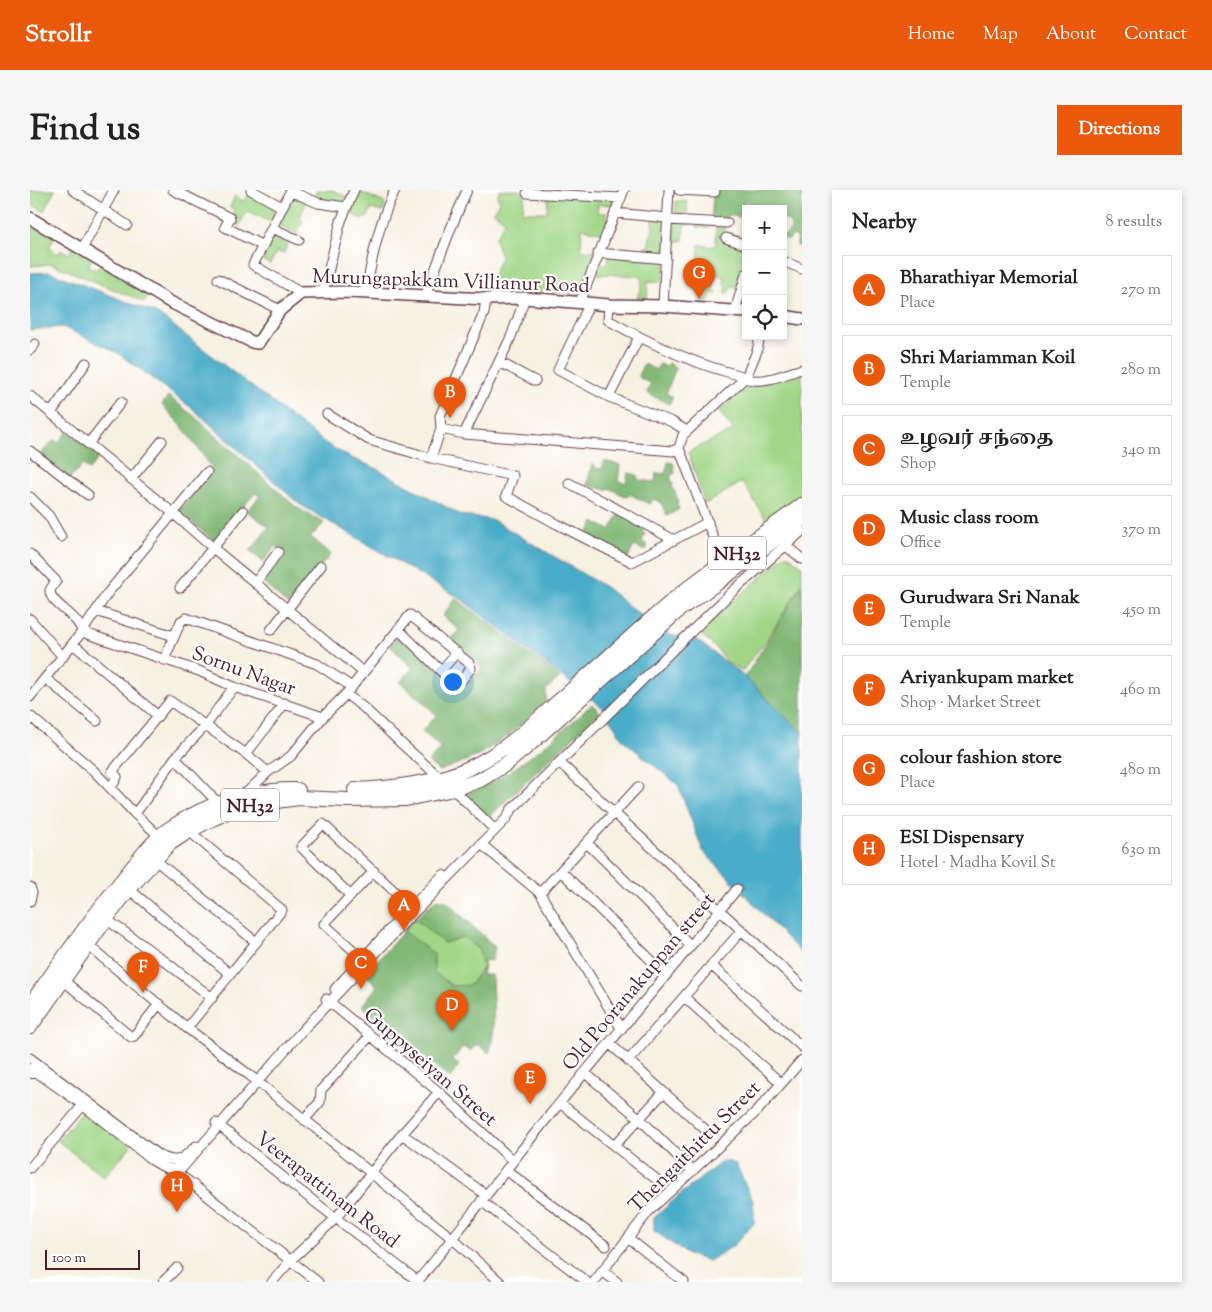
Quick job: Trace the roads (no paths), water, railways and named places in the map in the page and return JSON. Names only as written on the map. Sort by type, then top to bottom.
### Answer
[{"type":"highway","name":"NH32","points":[[30,1004],[83,941],[106,919],[154,859],[169,844],[189,831],[245,805],[299,798],[348,800],[406,799],[453,789],[480,780],[506,764],[545,721],[723,562],[802,505]]},
{"type":"highway","name":"NH32","points":[[676,605],[802,519]]},
{"type":"highway","name":"NH32","points":[[30,1027],[63,980],[83,941],[121,882],[169,828],[218,802],[256,793],[292,790],[373,790],[440,779],[468,769],[490,758],[545,721]]},
{"type":"main road","name":"Murungapakkam Villianur Road","points":[[30,218],[170,302],[252,342],[258,343],[264,337],[280,310],[301,293],[366,292],[525,298],[740,312]]},
{"type":"main road","points":[[787,317],[802,319]]},
{"type":"street","points":[[73,190],[128,225]]},
{"type":"street","points":[[82,249],[114,190]]},
{"type":"street","points":[[173,190],[230,218],[225,227],[263,246]]},
{"type":"street","points":[[251,190],[282,207]]},
{"type":"street","points":[[323,292],[346,207],[354,190]]},
{"type":"street","points":[[366,292],[371,264],[385,214],[395,190]]},
{"type":"street","points":[[426,294],[451,228],[468,190]]},
{"type":"street","points":[[663,306],[669,190]]},
{"type":"street","points":[[679,190],[715,192]]},
{"type":"street","points":[[301,293],[253,265],[282,207],[291,191],[318,203],[346,207]]},
{"type":"street","points":[[527,193],[623,194],[598,254],[585,303],[558,370],[609,397],[672,422],[687,431]]},
{"type":"street","points":[[615,213],[726,223]]},
{"type":"street","points":[[272,228],[299,240]]},
{"type":"street","points":[[726,238],[742,244]]},
{"type":"street","points":[[598,254],[666,259]]},
{"type":"street","points":[[787,263],[802,269]]},
{"type":"street","points":[[218,279],[280,310]]},
{"type":"street","points":[[740,312],[743,295]]},
{"type":"street","points":[[432,458],[440,429],[440,416],[484,313],[486,298]]},
{"type":"street","points":[[464,434],[511,337],[525,298]]},
{"type":"street","points":[[610,305],[608,320],[639,337],[714,370],[752,380],[765,380],[802,369]]},
{"type":"street","points":[[609,397],[639,337]]},
{"type":"street","points":[[723,562],[679,448],[683,435],[746,377],[757,351],[759,340]]},
{"type":"street","points":[[499,362],[535,381]]},
{"type":"street","points":[[51,413],[86,363]]},
{"type":"street","points":[[30,396],[363,672]]},
{"type":"street","points":[[88,444],[121,402]]},
{"type":"street","points":[[327,414],[369,440],[432,458],[513,476],[506,496],[632,562],[708,522]]},
{"type":"street","points":[[440,429],[464,434],[673,451],[679,448]]},
{"type":"street","points":[[131,480],[162,441]]},
{"type":"street","points":[[30,451],[88,495]]},
{"type":"street","points":[[30,697],[82,632],[107,594],[207,472]]},
{"type":"street","points":[[568,483],[674,540]]},
{"type":"street","points":[[30,497],[49,516],[61,536]]},
{"type":"street","points":[[180,588],[243,511]]},
{"type":"street","points":[[174,1170],[183,1167],[190,1161],[253,1078],[481,844],[504,813],[511,810],[700,623],[802,531]]},
{"type":"street","points":[[786,545],[802,559]]},
{"type":"street","points":[[256,582],[278,552]]},
{"type":"street","points":[[30,554],[56,581],[50,590],[52,596],[80,624],[82,632]]},
{"type":"street","points":[[271,630],[321,566]]},
{"type":"street","points":[[96,610],[174,636]]},
{"type":"street","points":[[243,796],[268,772],[291,756],[323,716],[349,690],[363,672],[398,629],[409,616],[413,616],[457,652],[470,663],[471,668],[460,682],[452,682],[398,629]]},
{"type":"street","points":[[164,660],[182,619],[189,618],[317,664],[349,690],[364,708],[493,828]]},
{"type":"street","points":[[30,619],[63,656]]},
{"type":"street","name":"Sornu Nagar","points":[[82,632],[199,671],[234,687],[323,716]]},
{"type":"street","points":[[73,644],[157,715]]},
{"type":"street","points":[[441,671],[457,652]]},
{"type":"street","points":[[45,678],[97,721]]},
{"type":"street","points":[[134,814],[175,758],[206,725],[234,687]]},
{"type":"street","points":[[111,788],[117,777],[112,772],[170,700],[268,772]]},
{"type":"street","points":[[246,754],[285,703]]},
{"type":"street","points":[[30,716],[111,788],[134,814],[160,836]]},
{"type":"street","points":[[175,758],[218,802]]},
{"type":"street","points":[[559,762],[802,986]]},
{"type":"street","points":[[540,893],[638,787]]},
{"type":"street","points":[[351,896],[301,847],[324,824],[411,907]]},
{"type":"street","points":[[327,1001],[362,959],[411,907],[493,828]]},
{"type":"street","points":[[188,1028],[282,910],[189,831]]},
{"type":"street","points":[[587,843],[690,945]]},
{"type":"street","points":[[481,844],[540,893],[621,1028]]},
{"type":"street","points":[[154,859],[256,942]]},
{"type":"street","points":[[362,959],[324,924],[374,871]]},
{"type":"street","points":[[561,871],[666,975]]},
{"type":"street","points":[[30,887],[32,893],[30,901]]},
{"type":"street","points":[[129,889],[230,974]]},
{"type":"street","name":"Old Pooranakuppan street","points":[[418,1282],[584,1073],[737,889]]},
{"type":"street","points":[[106,919],[212,998]]},
{"type":"street","points":[[628,1061],[742,930]]},
{"type":"street","points":[[83,941],[188,1028],[453,1239],[500,1282]]},
{"type":"street","points":[[711,965],[802,1048]]},
{"type":"street","points":[[63,980],[130,1037],[133,1037],[159,1004]]},
{"type":"street","points":[[684,997],[781,1083]]},
{"type":"street","name":"Guppyseiyan Street","points":[[327,1001],[439,1092],[513,1161]]},
{"type":"street","points":[[304,1120],[320,1102],[321,1090],[370,1036]]},
{"type":"street","points":[[609,1044],[707,1131]]},
{"type":"street","points":[[30,1058],[158,1155],[170,1161],[180,1159],[187,1154],[217,1125]]},
{"type":"street","name":"Thengaithittu Street","points":[[594,1282],[649,1211],[693,1172],[757,1110],[802,1060]]},
{"type":"street","points":[[32,1070],[83,1106],[152,1160],[165,1168],[174,1170],[318,1282]]},
{"type":"street","points":[[584,1073],[639,1118],[693,1172]]},
{"type":"street","points":[[272,1282],[291,1260],[336,1218],[402,1134],[439,1092]]},
{"type":"street","points":[[614,1146],[663,1093]]},
{"type":"street","points":[[560,1103],[656,1179]]},
{"type":"street","points":[[30,1168],[83,1106]]},
{"type":"street","name":"Veerapattinam Road","points":[[217,1125],[418,1282]]},
{"type":"street","points":[[402,1134],[587,1282]]},
{"type":"street","points":[[506,1170],[606,1246]]},
{"type":"street","points":[[628,1238],[684,1282]]},
{"type":"street","points":[[163,1282],[176,1268]]},
{"type":"street","points":[[602,1271],[617,1282]]},
{"type":"water","points":[[50,272],[158,314],[325,443],[351,458],[376,468],[461,515],[493,520],[605,587],[670,635],[697,640],[745,677],[802,733],[802,954],[703,851],[678,785],[623,740],[603,708],[458,597],[299,504],[193,409],[118,353],[63,327],[30,330],[30,273]]},
{"type":"water","points":[[724,1160],[736,1164],[753,1201],[755,1222],[733,1246],[709,1261],[689,1255],[654,1231],[654,1218]]},
{"type":"place","name":"colour fashion store","points":[[699,299]]},
{"type":"place","name":"Shri Mariamman Koil","points":[[450,418]]},
{"type":"place","name":"Bharathiyar Memorial","points":[[404,931]]},
{"type":"place","name":"உழவர் சந்தை","points":[[361,989]]},
{"type":"place","name":"Ariyankupam market","points":[[143,993]]},
{"type":"place","name":"Music class room","points":[[452,1031]]},
{"type":"place","name":"Gurudwara Sri Nanak","points":[[530,1104]]},
{"type":"place","name":"ESI Dispensary","points":[[177,1212]]}]
